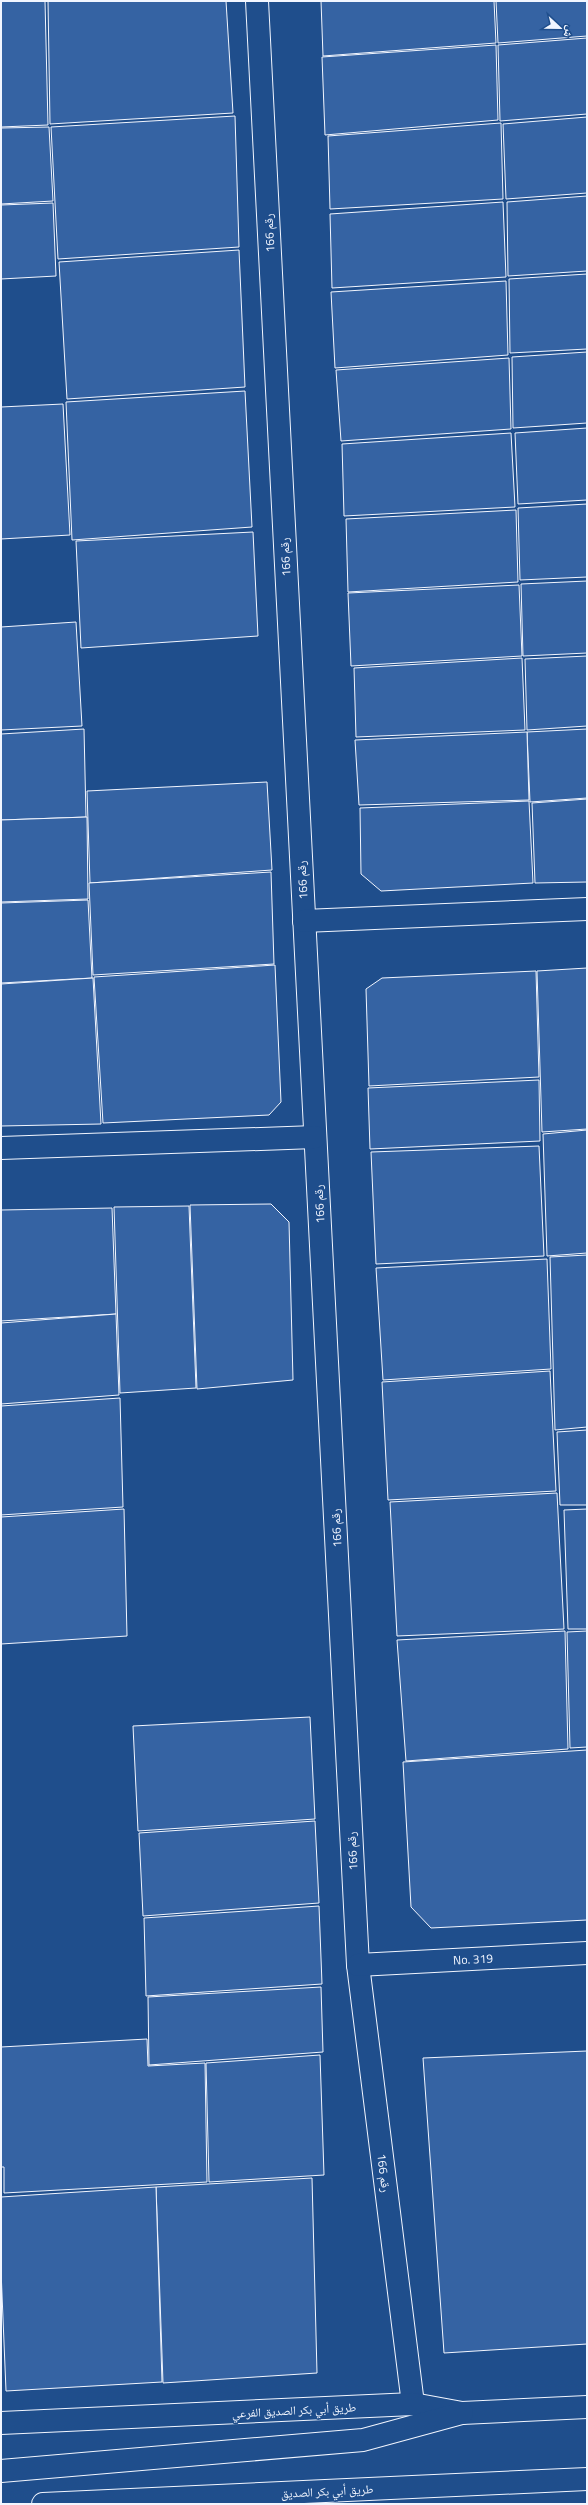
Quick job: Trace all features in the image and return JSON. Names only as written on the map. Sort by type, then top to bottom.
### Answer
[{"type":"street","name":"رقم 166","points":[[257,1],[358,1965],[413,2404]]},
{"type":"street","points":[[304,921],[587,909]]},
{"type":"street","points":[[1,1148],[315,1137]]},
{"type":"street","name":"No. 319","points":[[358,1965],[587,1953]]},
{"type":"street","name":"طريق أبي بكر الصديق الفرعي","points":[[1,2423],[413,2404],[462,2413],[587,2407]]},
{"type":"street","points":[[1,2472],[363,2440],[462,2413]]},
{"type":"street","name":"طريق أبي بكر الصديق","points":[[43,2504],[587,2479]]},
{"type":"building","points":[[1,1],[45,1],[48,125],[1,127]]},
{"type":"building","points":[[48,1],[226,1],[233,113],[50,124]]},
{"type":"building","points":[[321,1],[494,1],[496,43],[323,56]]},
{"type":"building","points":[[496,1],[587,1],[587,36],[498,43]]},
{"type":"building","points":[[587,38],[587,114],[500,121],[498,45]]},
{"type":"building","points":[[496,45],[498,120],[325,135],[322,57]]},
{"type":"building","points":[[235,116],[239,247],[58,259],[51,127]]},
{"type":"building","points":[[587,117],[587,193],[506,199],[503,124]]},
{"type":"building","points":[[501,123],[503,199],[330,209],[328,136]]},
{"type":"building","points":[[49,127],[53,201],[1,204],[1,128]]},
{"type":"building","points":[[587,196],[587,271],[508,276],[507,202]]},
{"type":"building","points":[[503,202],[506,277],[332,288],[330,214]]},
{"type":"building","points":[[53,203],[56,276],[1,279],[1,205]]},
{"type":"building","points":[[239,250],[245,387],[67,399],[59,262]]},
{"type":"building","points":[[587,274],[587,349],[510,353],[509,279]]},
{"type":"building","points":[[506,281],[508,355],[335,368],[331,292]]},
{"type":"building","points":[[587,352],[587,423],[513,428],[512,357]]},
{"type":"building","points":[[509,358],[511,429],[341,441],[336,370]]},
{"type":"building","points":[[245,391],[252,527],[72,540],[66,402]]},
{"type":"building","points":[[63,404],[70,535],[1,539],[1,407]]},
{"type":"building","points":[[587,428],[587,500],[518,504],[515,433]]},
{"type":"building","points":[[511,433],[515,507],[344,516],[342,444]]},
{"type":"building","points":[[587,504],[587,577],[520,580],[518,508]]},
{"type":"building","points":[[516,510],[518,582],[348,592],[346,519]]},
{"type":"building","points":[[253,532],[258,636],[81,648],[76,541]]},
{"type":"building","points":[[587,581],[587,653],[523,656],[521,584]]},
{"type":"building","points":[[519,585],[522,656],[351,666],[348,593]]},
{"type":"building","points":[[76,622],[82,726],[1,730],[1,627]]},
{"type":"building","points":[[587,656],[587,726],[527,730],[525,659]]},
{"type":"building","points":[[522,658],[525,730],[356,737],[354,668]]},
{"type":"building","points":[[84,729],[86,817],[1,820],[1,734]]},
{"type":"building","points":[[587,729],[587,798],[530,802],[527,732]]},
{"type":"building","points":[[527,732],[529,800],[359,805],[355,740]]},
{"type":"building","points":[[267,782],[272,870],[90,883],[87,791]]},
{"type":"building","points":[[587,799],[587,882],[535,883],[532,803]]},
{"type":"building","points":[[529,801],[533,883],[381,891],[361,874],[360,808]]},
{"type":"building","points":[[87,817],[88,899],[1,902],[1,820]]},
{"type":"building","points":[[271,872],[274,964],[93,975],[89,883]]},
{"type":"building","points":[[88,900],[92,978],[1,983],[1,903]]},
{"type":"building","points":[[275,965],[281,1102],[269,1115],[103,1123],[94,977]]},
{"type":"building","points":[[587,968],[587,1129],[542,1132],[537,971]]},
{"type":"building","points":[[536,971],[539,1077],[369,1086],[366,989],[382,978]]},
{"type":"building","points":[[93,978],[101,1124],[1,1126],[1,984]]},
{"type":"building","points":[[539,1080],[540,1141],[370,1149],[368,1088]]},
{"type":"building","points":[[587,1130],[587,1253],[547,1256],[543,1134]]},
{"type":"building","points":[[539,1146],[544,1256],[376,1264],[371,1152]]},
{"type":"building","points":[[271,1204],[289,1222],[293,1380],[197,1389],[190,1205]]},
{"type":"building","points":[[189,1206],[196,1388],[120,1393],[114,1207]]},
{"type":"building","points":[[112,1208],[116,1314],[1,1321],[1,1210]]},
{"type":"building","points":[[587,1255],[587,1427],[555,1430],[550,1257]]},
{"type":"building","points":[[547,1259],[551,1369],[383,1380],[376,1268]]},
{"type":"building","points":[[116,1314],[119,1395],[1,1404],[1,1323]]},
{"type":"building","points":[[550,1371],[556,1491],[388,1500],[382,1382]]},
{"type":"building","points":[[120,1398],[123,1507],[1,1515],[1,1406]]},
{"type":"building","points":[[587,1430],[587,1505],[560,1505],[557,1432]]},
{"type":"building","points":[[557,1493],[564,1629],[397,1636],[390,1502]]},
{"type":"building","points":[[124,1509],[127,1636],[1,1644],[1,1517]]},
{"type":"building","points":[[587,1509],[587,1629],[568,1629],[564,1510]]},
{"type":"building","points":[[565,1631],[568,1749],[406,1761],[397,1640]]},
{"type":"building","points":[[587,1631],[587,1747],[570,1748],[567,1632]]},
{"type":"building","points":[[310,1717],[315,1819],[138,1831],[133,1726]]},
{"type":"building","points":[[587,1750],[587,1920],[431,1928],[411,1907],[403,1762]]},
{"type":"building","points":[[315,1821],[319,1903],[143,1916],[139,1833]]},
{"type":"building","points":[[319,1906],[322,1984],[146,1996],[144,1918]]},
{"type":"building","points":[[321,1987],[323,2052],[149,2065],[148,1997]]},
{"type":"building","points":[[147,2039],[148,2066],[205,2063],[207,2182],[4,2193],[4,2167],[1,2167],[1,2047]]},
{"type":"building","points":[[587,2051],[587,2344],[444,2353],[423,2058]]},
{"type":"building","points":[[320,2055],[324,2175],[209,2182],[206,2063]]},
{"type":"building","points":[[312,2178],[317,2373],[163,2383],[156,2187]]},
{"type":"building","points":[[156,2187],[162,2382],[6,2391],[1,2270],[1,2197]]}]
